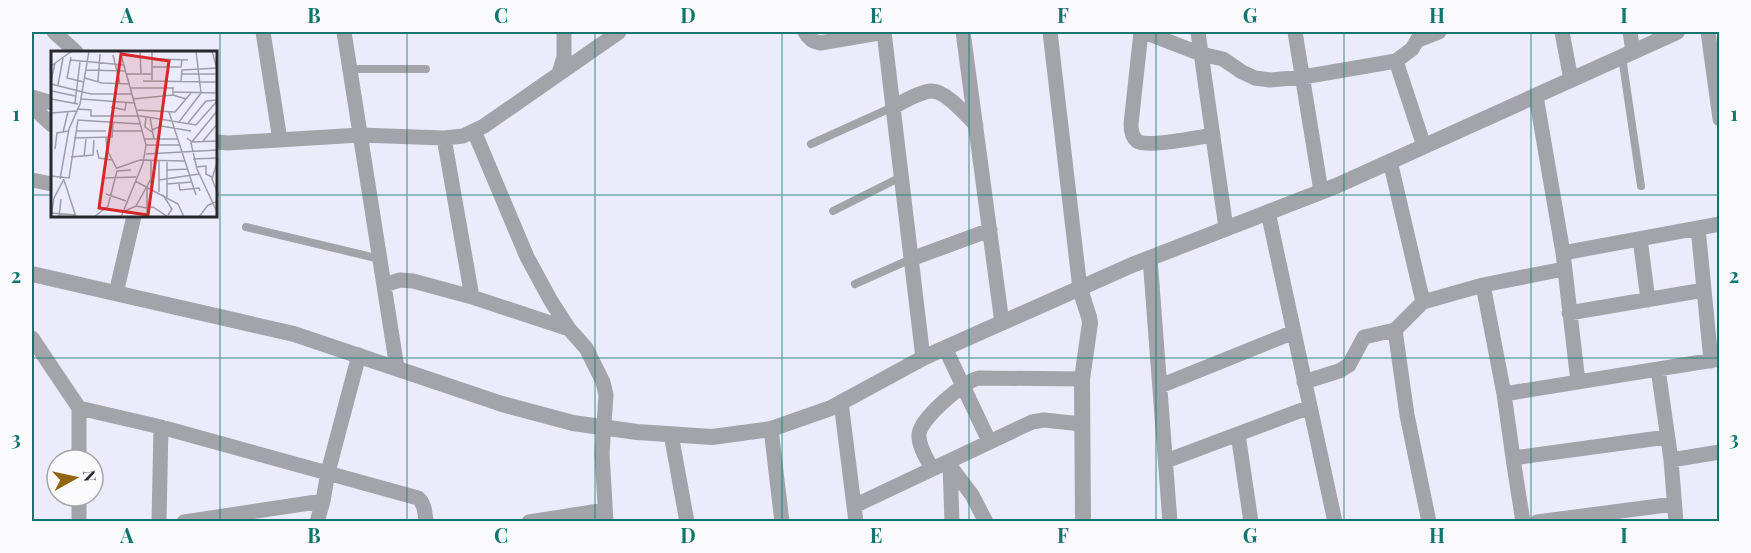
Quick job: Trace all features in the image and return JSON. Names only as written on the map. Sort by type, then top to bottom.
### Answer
[{"type":"street","points":[[54,32],[74,51]]},
{"type":"street","points":[[263,32],[280,140]]},
{"type":"street","points":[[344,32],[397,368]]},
{"type":"street","points":[[559,73],[564,57],[564,32]]},
{"type":"street","points":[[218,142],[360,135],[444,138],[463,136],[484,126],[620,32]]},
{"type":"street","points":[[805,32],[813,42],[820,43],[885,32],[923,357]]},
{"type":"street","points":[[963,32],[1002,323]]},
{"type":"street","points":[[1050,32],[1080,289],[1090,323],[1082,379],[1083,522]]},
{"type":"street","points":[[1213,135],[1151,144],[1138,142],[1134,137],[1131,124],[1142,32],[1201,54],[1223,59],[1255,78],[1270,80],[1303,77],[1396,61],[1412,49],[1420,36],[1439,32]]},
{"type":"street","points":[[1198,32],[1227,228]]},
{"type":"street","points":[[1295,32],[1322,191]]},
{"type":"street","points":[[1562,32],[1571,80]]},
{"type":"street","points":[[1627,54],[1630,32]]},
{"type":"street","points":[[32,274],[294,334],[502,405],[573,423],[712,437],[771,429],[831,408],[923,357],[1150,258],[1322,191],[1677,32]]},
{"type":"street","points":[[1708,32],[1717,88],[1719,119]]},
{"type":"street","points":[[1396,61],[1424,146]]},
{"type":"street","points":[[893,107],[926,92],[938,92],[945,95],[976,125]]},
{"type":"street","points":[[1536,96],[1563,253],[1578,382]]},
{"type":"street","points":[[32,97],[51,103]]},
{"type":"street","points":[[32,102],[38,112],[51,124]]},
{"type":"street","points":[[474,131],[527,257],[569,329],[586,348],[603,382],[606,395],[602,462],[605,516],[529,522]]},
{"type":"street","points":[[444,138],[472,297]]},
{"type":"street","points":[[1390,161],[1423,302]]},
{"type":"street","points":[[32,180],[51,184]]},
{"type":"street","points":[[1268,212],[1335,522]]},
{"type":"street","points":[[116,293],[134,218]]},
{"type":"street","points":[[1563,253],[1719,224]]},
{"type":"street","points":[[1504,394],[1715,360],[1704,290],[1698,228]]},
{"type":"street","points":[[911,259],[990,230]]},
{"type":"street","points":[[1640,238],[1648,300]]},
{"type":"street","points":[[1150,258],[1170,522]]},
{"type":"street","points":[[1305,382],[1339,371],[1349,365],[1364,337],[1395,330],[1423,302],[1484,285],[1564,268]]},
{"type":"street","points":[[384,285],[406,280],[472,297],[569,329]]},
{"type":"street","points":[[1484,285],[1504,394],[1523,522]]},
{"type":"street","points":[[1569,313],[1704,290]]},
{"type":"street","points":[[1395,330],[1407,415],[1429,522]]},
{"type":"street","points":[[1160,386],[1294,332]]},
{"type":"street","points":[[32,338],[79,408],[79,448]]},
{"type":"street","points":[[945,348],[989,441]]},
{"type":"street","points":[[317,522],[359,355]]},
{"type":"street","points":[[1658,369],[1671,460],[1676,522]]},
{"type":"street","points":[[933,469],[922,448],[919,435],[921,426],[963,385],[979,378],[1082,379]]},
{"type":"street","points":[[841,402],[855,514],[933,469],[950,464],[989,441],[1032,422],[1044,420],[1082,424]]},
{"type":"street","points":[[1166,461],[1310,407]]},
{"type":"street","points":[[79,408],[161,427],[418,498],[422,501],[426,522]]},
{"type":"street","points":[[159,522],[161,427]]},
{"type":"street","points":[[771,429],[782,522]]},
{"type":"street","points":[[671,434],[687,522]]},
{"type":"street","points":[[1238,434],[1251,522]]},
{"type":"street","points":[[1513,458],[1667,437]]},
{"type":"street","points":[[1671,460],[1719,452]]},
{"type":"street","points":[[950,464],[952,522]]},
{"type":"street","points":[[950,464],[972,495],[986,522]]},
{"type":"street","points":[[190,521],[323,501]]},
{"type":"street","points":[[1537,522],[1674,504]]},
{"type":"lane","points":[[1627,54],[1641,186]]},
{"type":"lane","points":[[350,69],[426,69]]},
{"type":"lane","points":[[811,144],[893,107]]},
{"type":"lane","points":[[833,211],[901,177]]},
{"type":"lane","points":[[246,227],[380,259]]},
{"type":"lane","points":[[855,284],[911,259]]}]
